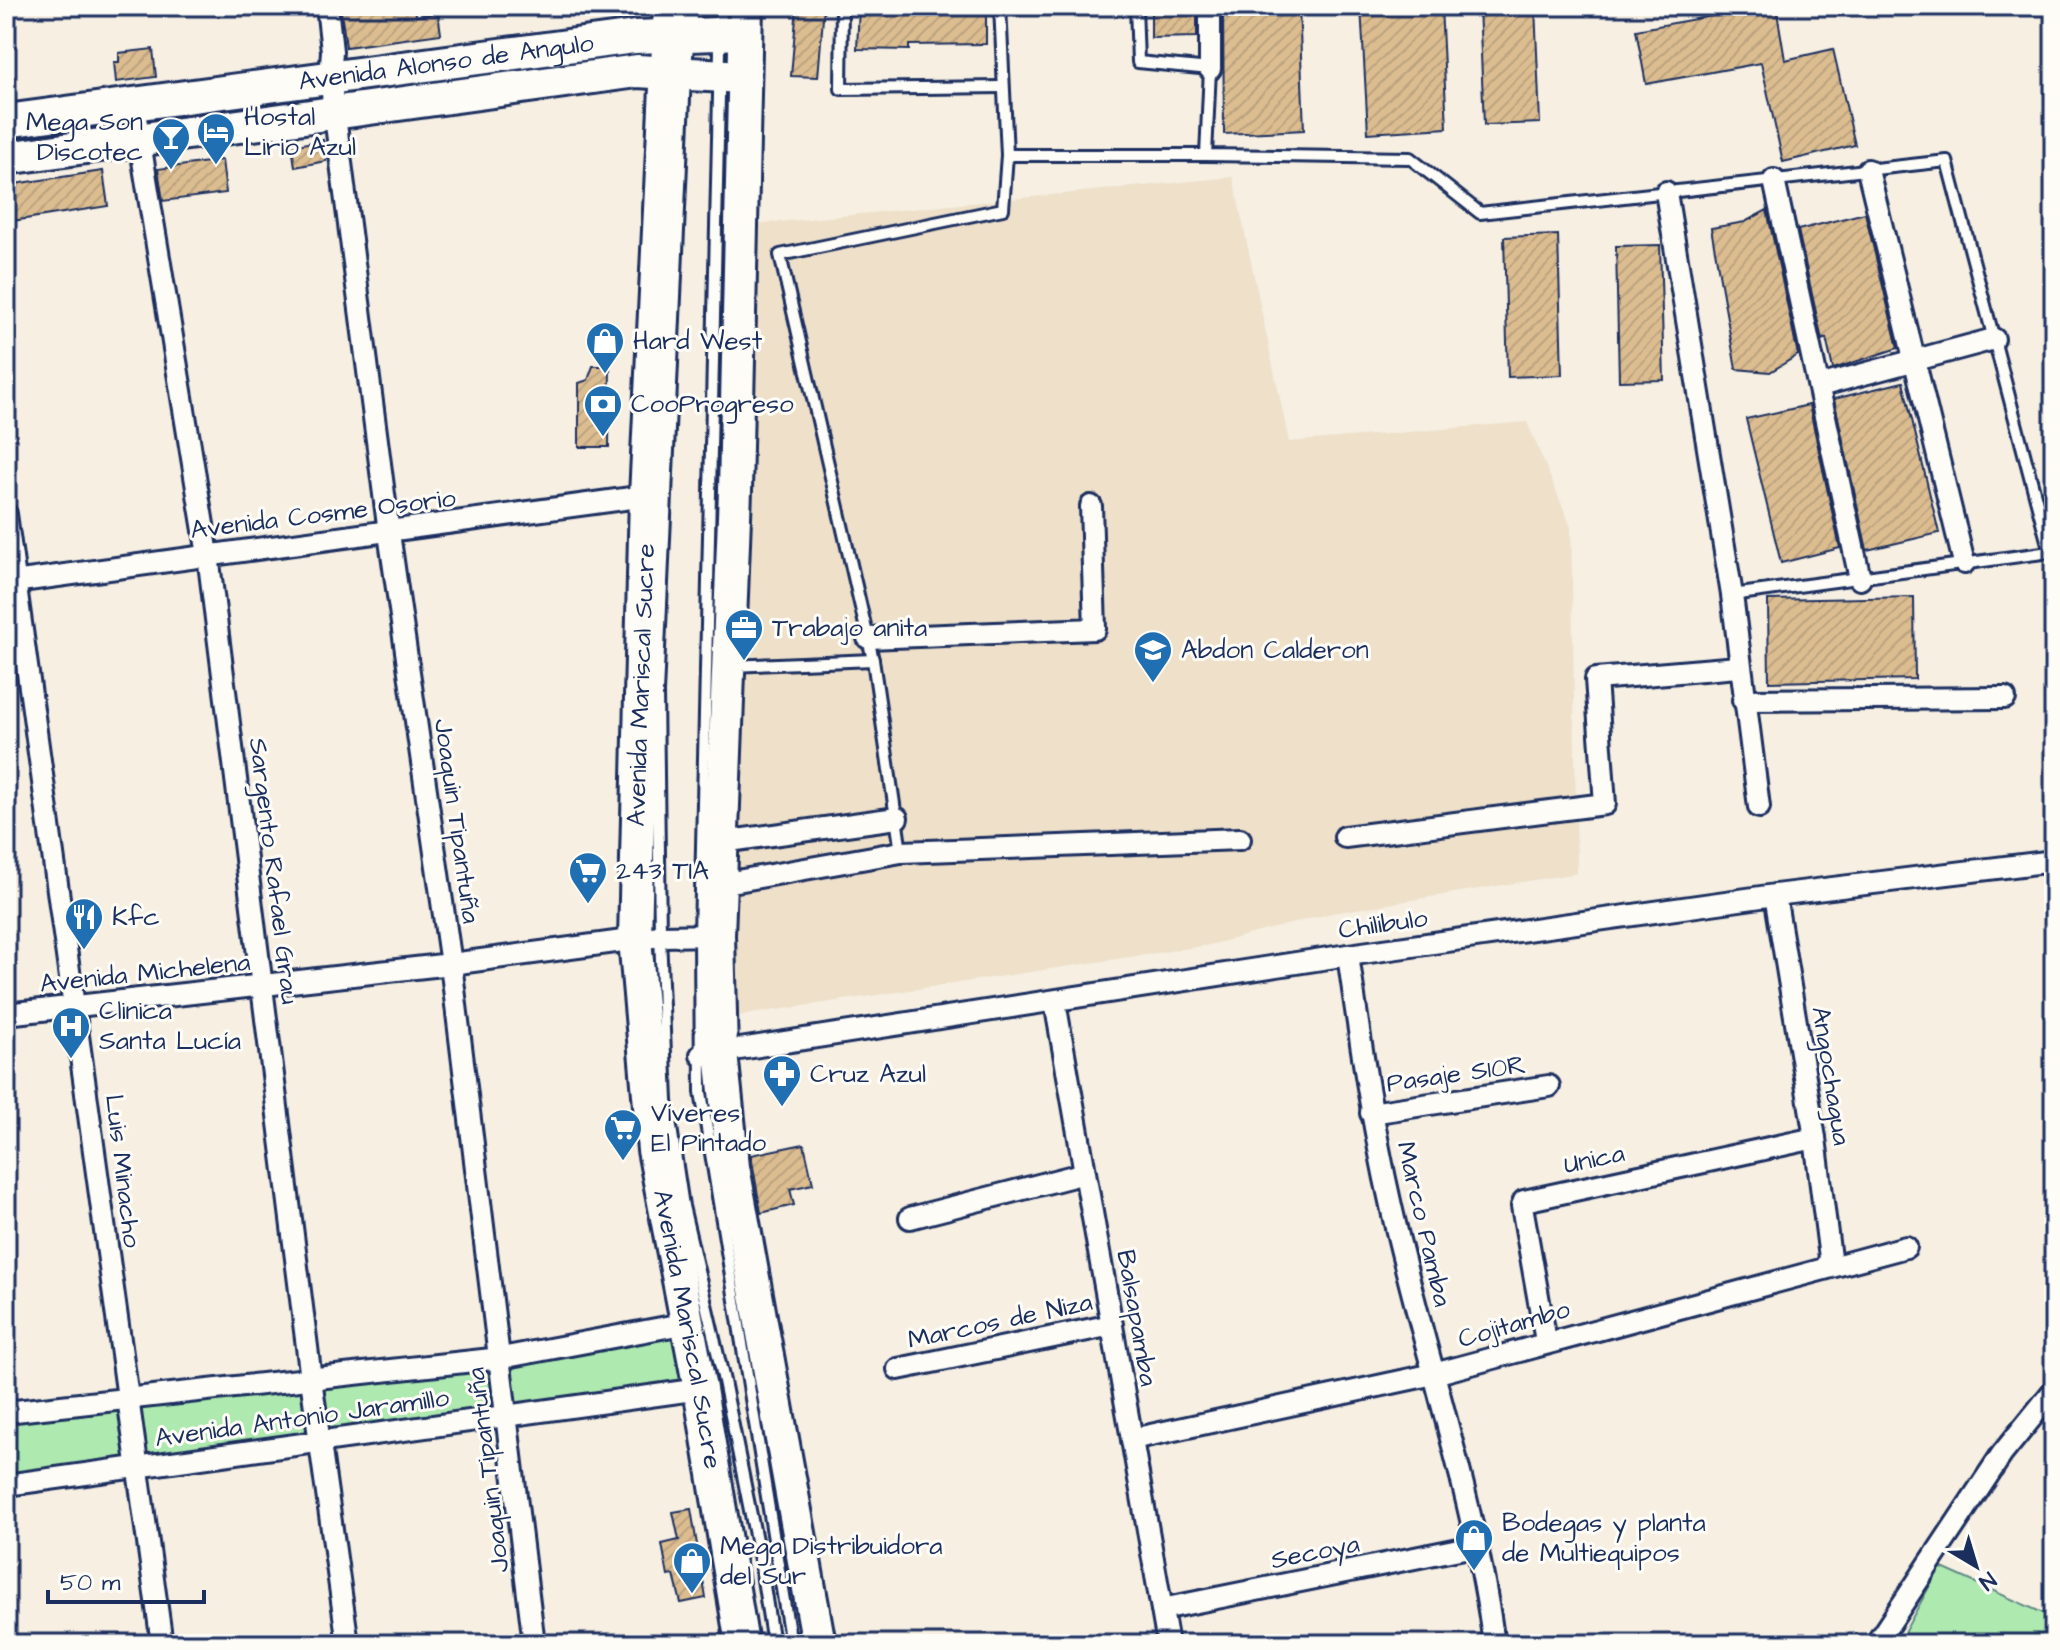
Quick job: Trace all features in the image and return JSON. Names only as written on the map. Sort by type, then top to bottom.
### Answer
[{"type":"main road","name":"Avenida Alonso de Angulo","points":[[6,121],[635,37],[706,20]]},
{"type":"main road","name":"Avenida Mariscal Sucre","points":[[706,20],[703,76],[646,496],[647,938],[654,1150],[700,1389],[742,1644]]},
{"type":"main road","name":"Avenida Mariscal Sucre","points":[[706,20],[703,76],[729,666],[720,884],[709,935],[711,1054],[735,1179],[806,1642]]},
{"type":"main road","name":"Avenida Alonso de Angulo","points":[[6,158],[637,71],[703,76]]},
{"type":"street","name":"Joaquin Tipantuña","points":[[327,6],[332,51],[330,78],[389,533],[451,964],[509,1415],[534,1644]]},
{"type":"street","points":[[1210,6],[1210,69]]},
{"type":"street","name":"Sargento Rafael Grau","points":[[134,106],[208,555],[311,1379],[348,1644]]},
{"type":"street","points":[[1868,170],[1964,563]]},
{"type":"street","points":[[1774,180],[1860,579]]},
{"type":"street","points":[[1666,192],[1732,595],[1738,667],[1759,807]]},
{"type":"street","points":[[1819,386],[1994,339]]},
{"type":"street","name":"Avenida Cosme Osorio","points":[[11,583],[646,496]]},
{"type":"street","points":[[868,638],[1095,629],[1091,506]]},
{"type":"street","name":"Luis Minacho","points":[[6,514],[11,583],[75,1005],[126,1398],[162,1644]]},
{"type":"street","points":[[1345,837],[1605,804],[1596,679],[1738,667]]},
{"type":"street","points":[[1743,700],[2005,698]]},
{"type":"street","points":[[722,842],[897,818]]},
{"type":"street","points":[[720,884],[901,852],[1240,839]]},
{"type":"street","name":"Chilibulo","points":[[711,1054],[1348,955],[1775,895],[2054,861]]},
{"type":"street","name":"Angochagua","points":[[1775,895],[1815,1138],[1830,1258],[1827,1266]]},
{"type":"street","name":"Avenida Michelena","points":[[6,1014],[451,964],[647,938],[709,935]]},
{"type":"street","name":"Marco Pamba","points":[[1348,955],[1371,1113],[1391,1208],[1479,1545],[1494,1644]]},
{"type":"street","name":"Balsapamba","points":[[1055,1002],[1168,1644]]},
{"type":"street","name":"Pasaje S10R","points":[[1371,1113],[1549,1086]]},
{"type":"street","name":"Unica","points":[[1546,1341],[1522,1206],[1524,1201],[1815,1138]]},
{"type":"street","points":[[910,1218],[1085,1173]]},
{"type":"street","name":"Cojitambo","points":[[1132,1439],[1434,1374],[1546,1341],[1818,1273],[1827,1266],[1906,1247]]},
{"type":"street","name":"Avenida Antonio Jaramillo","points":[[6,1412],[501,1358],[688,1323]]},
{"type":"street","name":"Marcos de Niza","points":[[898,1369],[1112,1325]]},
{"type":"street","name":"Avenida Antonio Jaramillo","points":[[6,1485],[700,1389]]},
{"type":"street","points":[[1876,1644],[2002,1454],[2054,1390]]},
{"type":"street","name":"Secoya","points":[[1162,1609],[1479,1545]]},
{"type":"lane","points":[[842,6],[841,89],[1003,87]]},
{"type":"lane","points":[[901,852],[873,660],[780,255],[1003,209],[1007,155],[1000,6]]},
{"type":"lane","points":[[1136,6],[1138,62],[1210,69],[1206,155]]},
{"type":"lane","points":[[703,76],[713,482],[709,935]]},
{"type":"lane","points":[[703,76],[657,693],[647,938],[683,1206],[724,1381],[760,1560],[773,1644]]},
{"type":"lane","points":[[1007,155],[1410,158],[1480,213],[1947,161],[2050,552],[1732,595]]},
{"type":"lane","points":[[729,666],[873,660]]},
{"type":"shaded area","name":"Abdon Calderon","points":[[1233,177],[1289,442],[1527,422],[1571,527],[1577,873],[1332,913],[1209,945],[737,1016],[722,842],[759,224]]},
{"type":"green space","points":[[688,1323],[700,1389],[6,1485],[6,1412]]},
{"type":"green space","points":[[1940,1567],[2054,1618],[2054,1644],[1898,1644]]},
{"type":"building","points":[[376,6],[415,6],[416,16],[438,13],[441,34],[346,47],[341,12]]},
{"type":"building","points":[[797,6],[824,6],[818,77],[791,76]]},
{"type":"building","points":[[859,6],[986,6],[986,44],[909,45],[909,50],[857,49]]},
{"type":"building","points":[[1151,6],[1197,6],[1197,37],[1151,38]]},
{"type":"building","points":[[1223,6],[1299,6],[1304,130],[1224,134]]},
{"type":"building","points":[[1361,6],[1441,6],[1447,128],[1368,133]]},
{"type":"building","points":[[1479,6],[1535,6],[1540,123],[1484,125]]},
{"type":"building","points":[[1776,6],[1785,60],[1833,49],[1855,145],[1783,162],[1761,63],[1646,84],[1636,30]]},
{"type":"building","points":[[153,49],[156,77],[116,82],[114,62],[119,62],[119,53]]},
{"type":"building","points":[[323,140],[326,161],[295,167],[292,146]]},
{"type":"building","points":[[222,160],[226,193],[163,201],[158,169]]},
{"type":"building","points":[[103,171],[108,206],[12,221],[7,185]]},
{"type":"building","points":[[1767,210],[1798,355],[1770,372],[1736,369],[1711,228],[1745,222]]},
{"type":"building","points":[[1865,213],[1898,348],[1833,369],[1826,338],[1822,340],[1798,230]]},
{"type":"building","points":[[1558,235],[1562,375],[1508,377],[1504,237]]},
{"type":"building","points":[[1660,245],[1664,380],[1619,381],[1616,246]]},
{"type":"building","points":[[593,366],[610,366],[609,447],[579,447],[579,383],[588,380]]},
{"type":"building","points":[[1903,382],[1939,533],[1867,550],[1834,399]]},
{"type":"building","points":[[1809,405],[1840,548],[1781,563],[1746,419]]},
{"type":"building","points":[[1914,597],[1915,679],[1769,682],[1768,600]]},
{"type":"building","points":[[804,1144],[813,1184],[790,1189],[794,1205],[761,1213],[751,1155]]},
{"type":"building","points":[[691,1509],[706,1598],[681,1603],[674,1575],[668,1576],[662,1544],[679,1540],[673,1512]]},
{"type":"place","name":"Hostal Lirio Azul","points":[[216,166]]},
{"type":"place","name":"Mega Son Discotec","points":[[171,171]]},
{"type":"place","name":"Hard West","points":[[605,375]]},
{"type":"place","name":"CooProgreso","points":[[603,438]]},
{"type":"place","name":"Trabajo anita","points":[[744,662]]},
{"type":"place","name":"Abdon Calderon","points":[[1153,684]]},
{"type":"place","name":"243 TIA","points":[[588,905]]},
{"type":"place","name":"Kfc","points":[[84,951]]},
{"type":"place","name":"Clinica Santa Lucía","points":[[71,1060]]},
{"type":"place","name":"Cruz Azul","points":[[782,1108]]},
{"type":"place","name":"Víveres El Pintado","points":[[623,1162]]},
{"type":"place","name":"Bodegas y planta de Multiequipos","points":[[1474,1572]]},
{"type":"place","name":"Mega Distribuidora del Sur","points":[[692,1595]]}]
